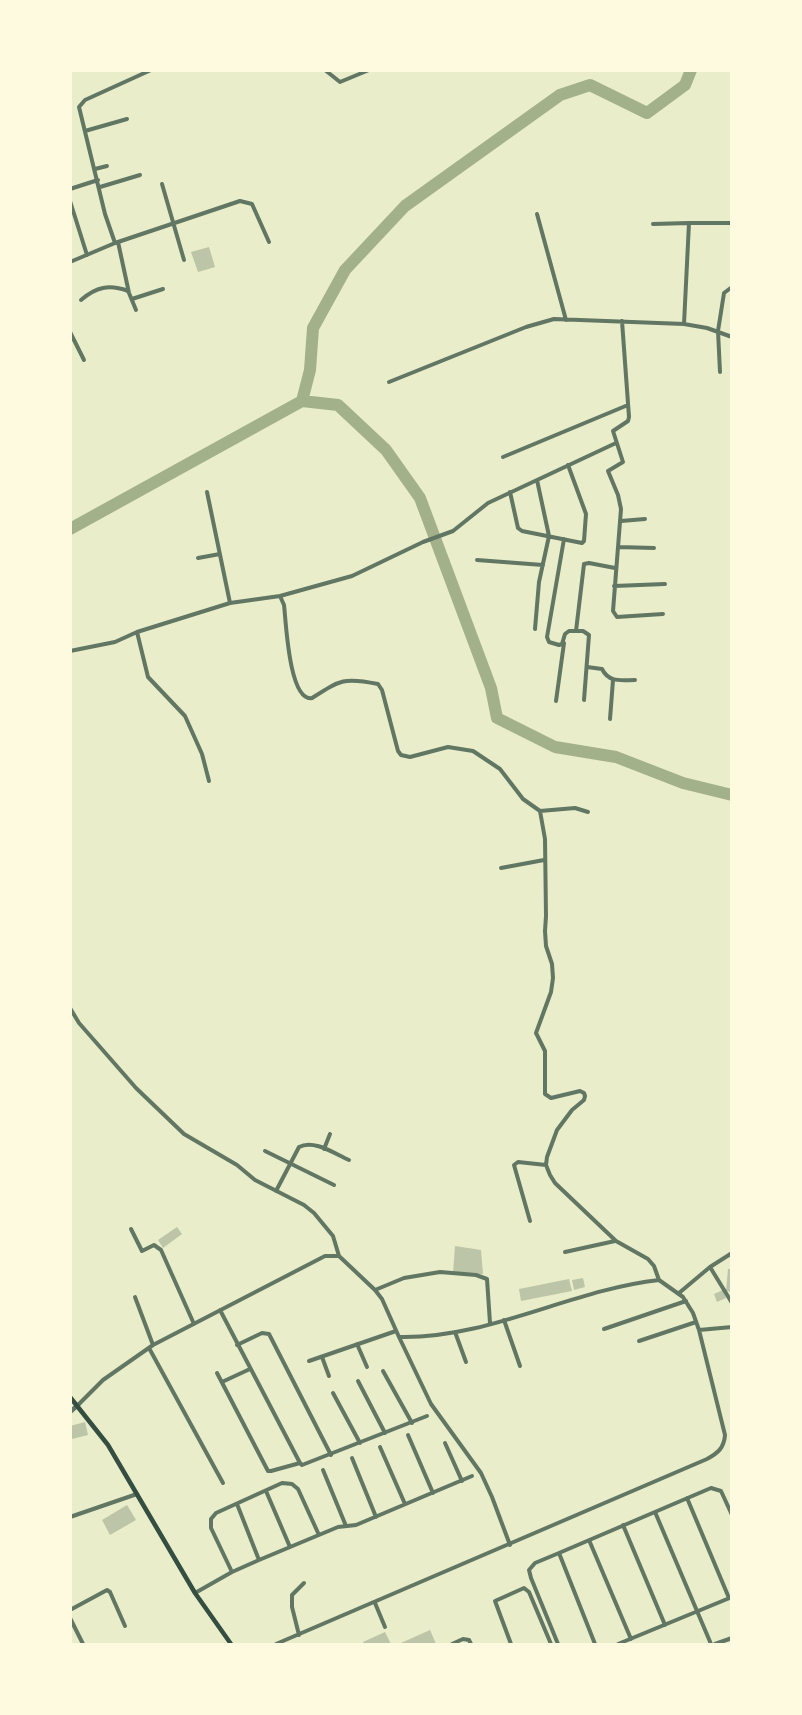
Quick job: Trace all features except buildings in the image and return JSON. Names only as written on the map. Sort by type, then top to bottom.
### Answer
[{"type":"main road","points":[[70,1397],[108,1445],[195,1593],[231,1644]]},
{"type":"street","points":[[136,310],[117,242],[105,214],[100,187],[78,110],[82,102],[151,70]]},
{"type":"street","points":[[325,70],[340,82],[369,70]]},
{"type":"street","points":[[84,131],[127,119]]},
{"type":"street","points":[[95,169],[107,166]]},
{"type":"street","points":[[100,187],[140,175]]},
{"type":"street","points":[[70,189],[98,180]]},
{"type":"street","points":[[162,184],[184,260]]},
{"type":"street","points":[[70,201],[87,255]]},
{"type":"street","points":[[70,262],[117,242],[236,202],[252,204],[269,242]]},
{"type":"street","points":[[537,214],[566,320]]},
{"type":"street","points":[[653,224],[732,223]]},
{"type":"street","points":[[684,324],[689,224]]},
{"type":"street","points":[[81,300],[91,291],[103,287],[117,287],[129,291]]},
{"type":"street","points":[[720,372],[718,331],[724,293],[732,287]]},
{"type":"street","points":[[132,299],[163,289]]},
{"type":"street","points":[[389,382],[526,327],[555,319],[684,324],[718,331],[732,338]]},
{"type":"street","points":[[622,321],[629,419],[613,431],[624,461],[608,472],[618,495],[621,510],[613,611],[617,617],[663,614]]},
{"type":"street","points":[[70,332],[84,360]]},
{"type":"street","points":[[503,457],[628,405]]},
{"type":"street","points":[[70,651],[103,646],[137,632],[230,603],[280,596],[352,576],[423,542],[453,531],[488,503],[616,443]]},
{"type":"street","points":[[510,492],[518,528],[522,531],[581,544],[584,539],[586,514],[568,465]]},
{"type":"street","points":[[535,629],[539,582],[549,536],[537,480]]},
{"type":"street","points":[[207,492],[230,603]]},
{"type":"street","points":[[621,521],[645,519]]},
{"type":"street","points":[[564,539],[547,637],[549,642],[558,645],[564,642]]},
{"type":"street","points":[[618,547],[654,548]]},
{"type":"street","points":[[198,558],[220,554]]},
{"type":"street","points":[[477,560],[543,565]]},
{"type":"street","points":[[576,631],[584,564],[615,568]]},
{"type":"street","points":[[614,586],[664,585]]},
{"type":"street","points":[[276,1644],[510,1545],[707,1458],[723,1446],[725,1435],[699,1330],[686,1301],[679,1293],[659,1280],[654,1266],[648,1259],[616,1241],[555,1183],[546,1165],[547,1154],[557,1130],[585,1096],[581,1091],[551,1098],[545,1094],[545,1051],[536,1033],[551,992],[553,978],[545,931],[544,828],[540,811],[524,799],[500,769],[473,751],[448,747],[410,758],[400,755],[382,690],[378,684],[343,680],[312,698],[304,697],[293,676],[284,605],[280,596]]},
{"type":"street","points":[[556,701],[564,642],[567,632],[576,631],[587,632],[589,635],[584,700]]},
{"type":"street","points":[[137,632],[148,677],[185,716],[202,754],[209,782]]},
{"type":"street","points":[[587,668],[602,669],[606,676],[613,680],[635,680]]},
{"type":"street","points":[[610,718],[613,680]]},
{"type":"street","points":[[540,811],[575,808],[588,812]]},
{"type":"street","points":[[501,868],[544,860]]},
{"type":"street","points":[[70,1008],[79,1023],[136,1088],[184,1134],[237,1165],[255,1180],[304,1205],[322,1222],[333,1236],[339,1256],[375,1290],[386,1305],[431,1404],[484,1479],[510,1545]]},
{"type":"street","points":[[324,1149],[330,1134]]},
{"type":"street","points":[[276,1191],[302,1144],[312,1143],[349,1160]]},
{"type":"street","points":[[265,1151],[334,1185]]},
{"type":"street","points":[[530,1221],[514,1165],[518,1162],[546,1165]]},
{"type":"street","points":[[131,1229],[142,1251],[153,1245],[161,1250],[194,1324]]},
{"type":"street","points":[[565,1252],[616,1241]]},
{"type":"street","points":[[679,1293],[710,1267],[732,1253]]},
{"type":"street","points":[[70,1412],[103,1380],[151,1346],[317,1259],[325,1256],[339,1256]]},
{"type":"street","points":[[710,1267],[732,1303]]},
{"type":"street","points":[[375,1290],[404,1278],[440,1272],[480,1276],[487,1279],[490,1323]]},
{"type":"street","points":[[399,1337],[455,1332],[527,1316],[609,1289],[659,1280]]},
{"type":"street","points":[[135,1297],[151,1346],[223,1483]]},
{"type":"street","points":[[604,1329],[686,1301]]},
{"type":"street","points":[[220,1310],[300,1463]]},
{"type":"street","points":[[504,1320],[520,1366]]},
{"type":"street","points":[[639,1341],[696,1322]]},
{"type":"street","points":[[699,1330],[732,1327]]},
{"type":"street","points":[[309,1361],[397,1330]]},
{"type":"street","points":[[455,1332],[466,1362]]},
{"type":"street","points":[[237,1345],[262,1333],[269,1334],[332,1455]]},
{"type":"street","points":[[357,1344],[367,1367]]},
{"type":"street","points":[[322,1357],[329,1376]]},
{"type":"street","points":[[222,1382],[250,1369]]},
{"type":"street","points":[[383,1371],[412,1423]]},
{"type":"street","points":[[217,1372],[267,1471],[272,1472],[300,1463],[307,1465],[427,1416]]},
{"type":"street","points":[[358,1381],[385,1433]]},
{"type":"street","points":[[333,1393],[360,1443]]},
{"type":"street","points":[[408,1435],[433,1493]]},
{"type":"street","points":[[445,1443],[462,1481]]},
{"type":"street","points":[[380,1447],[405,1504]]},
{"type":"street","points":[[352,1458],[376,1517]]},
{"type":"street","points":[[323,1470],[346,1526]]},
{"type":"street","points":[[195,1593],[259,1560],[338,1527],[356,1525],[472,1476]]},
{"type":"street","points":[[232,1572],[210,1524],[213,1515],[278,1485],[286,1483],[296,1487],[319,1535]]},
{"type":"street","points":[[558,1644],[531,1578],[529,1570],[535,1563],[709,1488],[717,1488],[722,1492],[732,1515]]},
{"type":"street","points":[[266,1491],[290,1547]]},
{"type":"street","points":[[70,1518],[137,1494]]},
{"type":"street","points":[[618,1644],[730,1598],[687,1498]]},
{"type":"street","points":[[237,1504],[259,1560]]},
{"type":"street","points":[[655,1512],[713,1644],[732,1638]]},
{"type":"street","points":[[623,1525],[665,1625]]},
{"type":"street","points":[[589,1540],[631,1639]]},
{"type":"street","points":[[559,1553],[595,1644]]},
{"type":"street","points":[[299,1635],[292,1607],[292,1595],[304,1583]]},
{"type":"street","points":[[511,1644],[495,1601],[524,1588],[529,1592],[551,1644]]},
{"type":"street","points":[[70,1610],[107,1590],[125,1626]]},
{"type":"street","points":[[375,1603],[385,1627]]},
{"type":"street","points":[[70,1618],[83,1644]]},
{"type":"street","points":[[452,1644],[463,1639],[469,1640],[471,1644]]},
{"type":"waterway","points":[[691,70],[685,85],[647,113],[590,85],[560,95],[405,206],[345,270],[313,328],[310,370],[302,401],[338,405],[386,450],[420,498],[491,688],[497,718],[555,747],[616,757],[683,783],[732,795]]},
{"type":"waterway","points":[[70,529],[302,401]]}]
